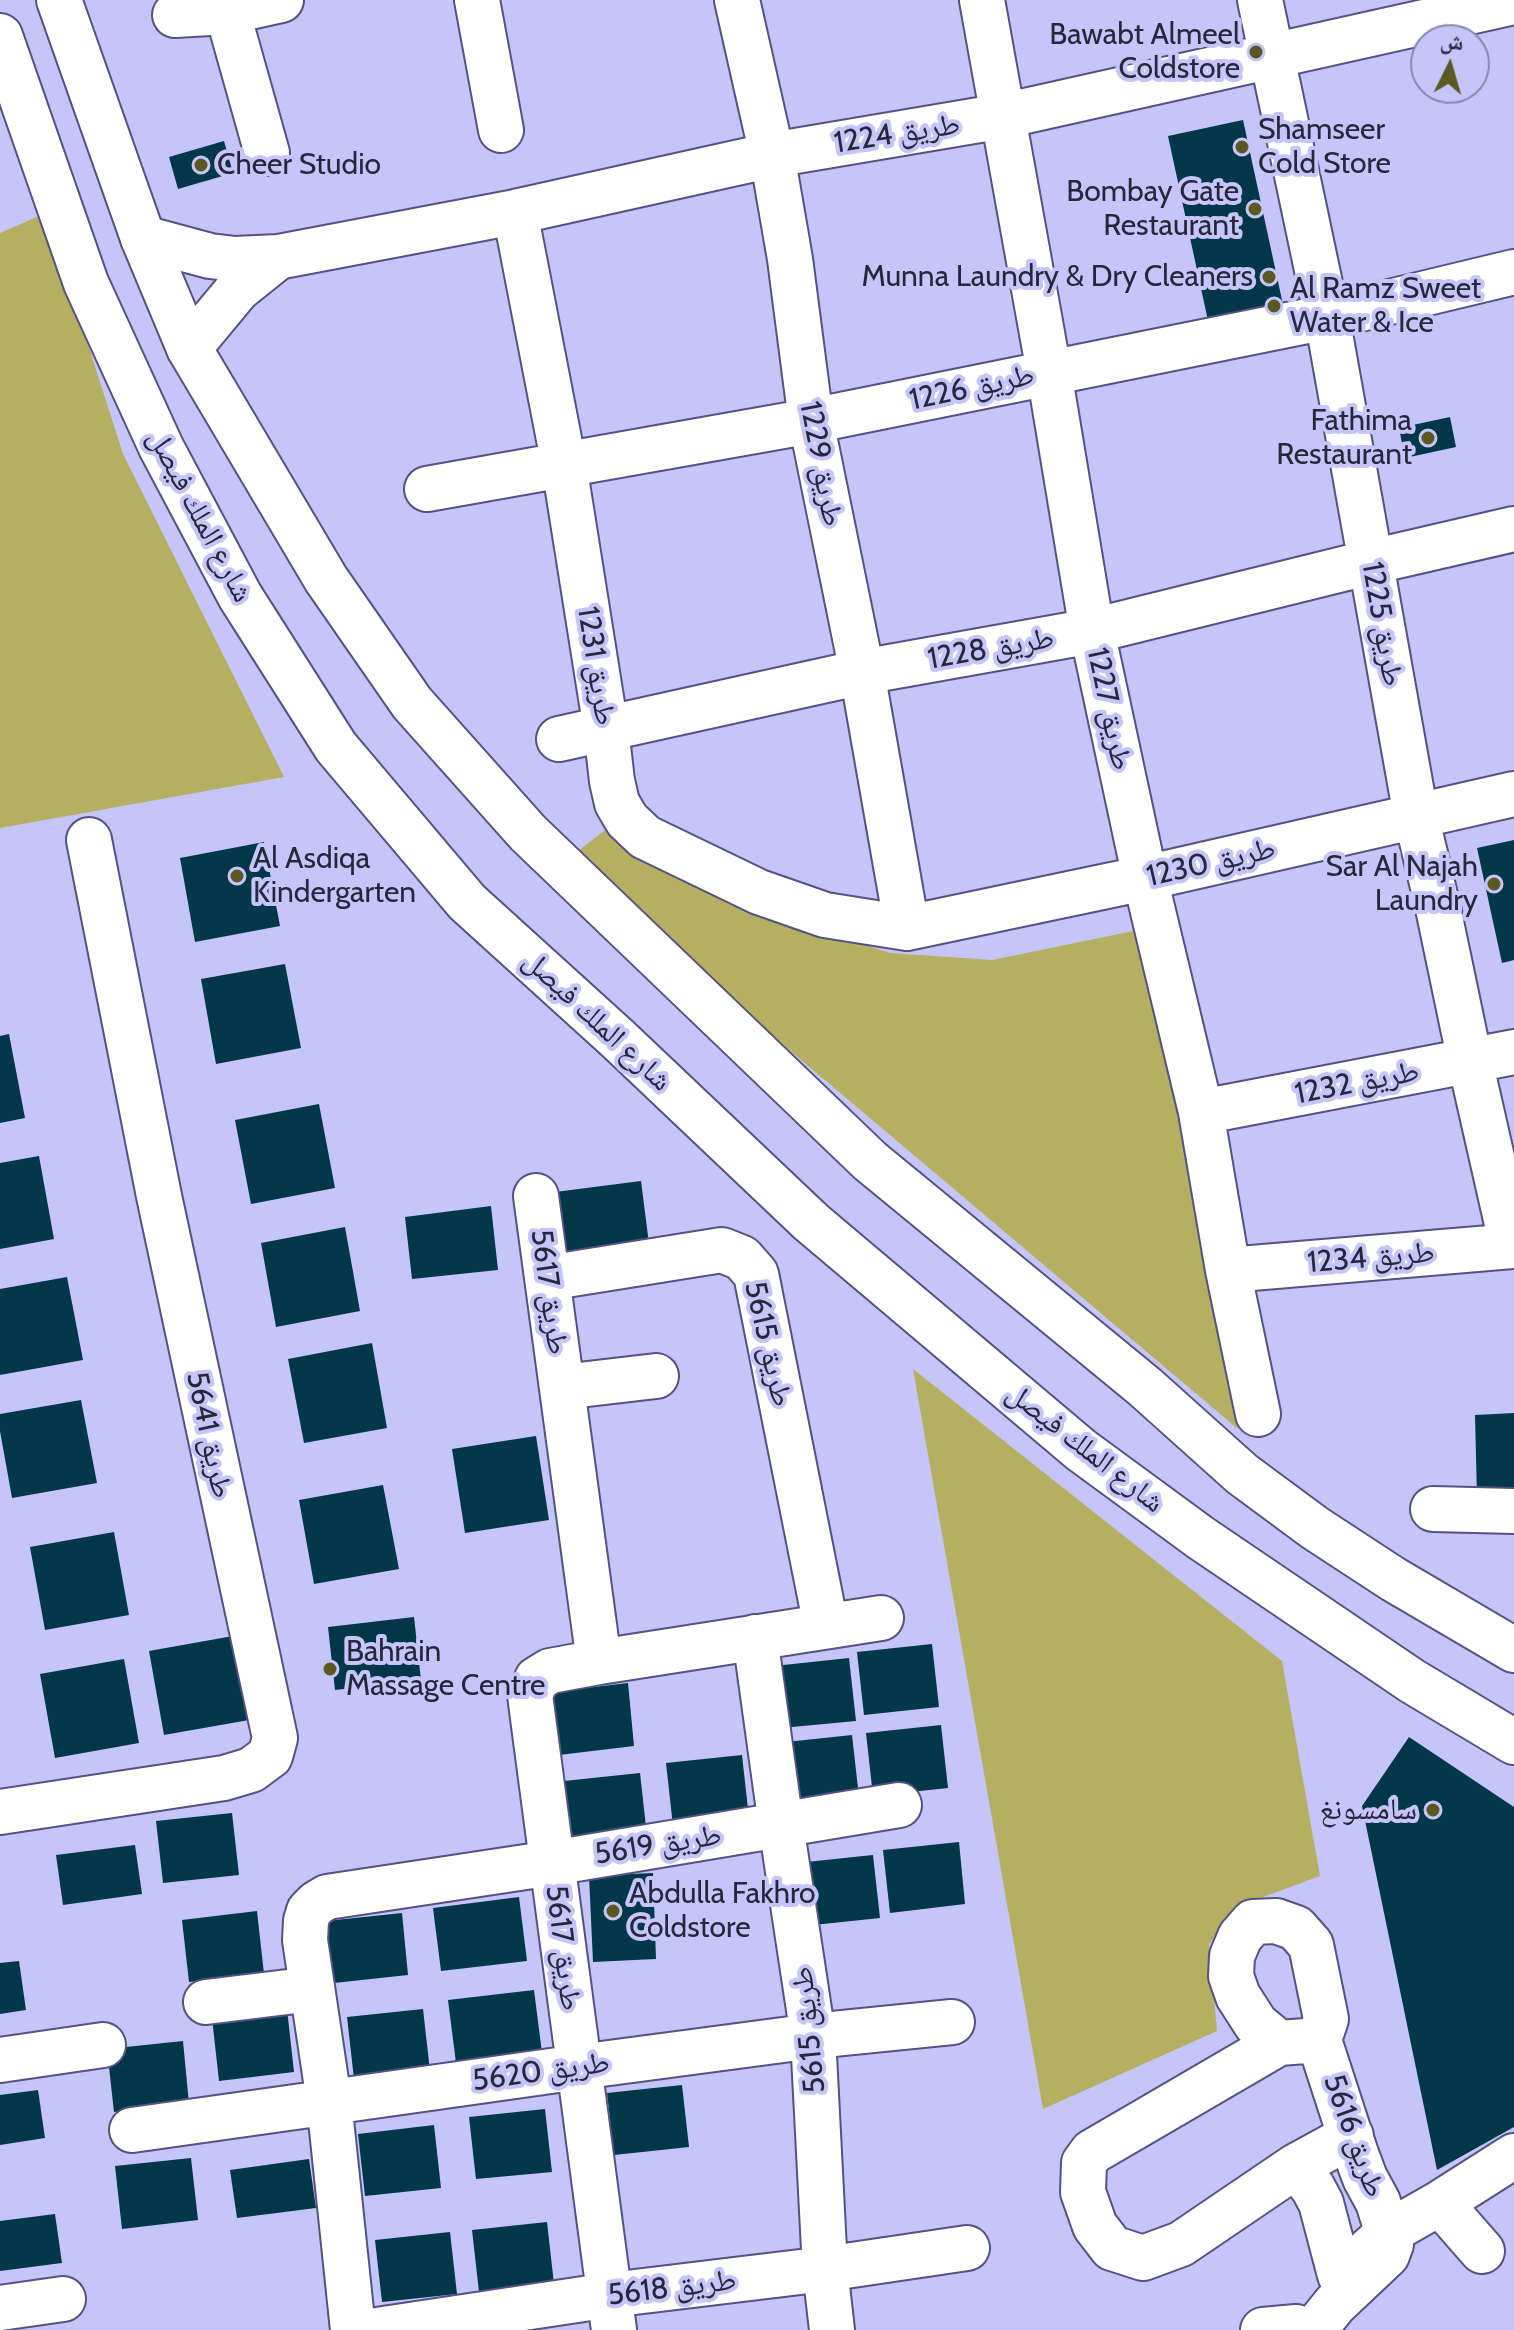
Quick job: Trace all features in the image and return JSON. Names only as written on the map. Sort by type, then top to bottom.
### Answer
[{"type":"street","points":[[59,0],[143,238],[189,348],[326,579],[412,703],[528,833],[870,1161],[1145,1387],[1242,1474],[1315,1528],[1393,1579],[1514,1650]]},
{"type":"street","points":[[175,15],[281,0]]},
{"type":"street","points":[[477,0],[501,130]]},
{"type":"street","name":"طريق 1229","points":[[737,0],[772,155],[790,259],[811,421],[862,672],[907,928]]},
{"type":"street","name":"طريق 1227","points":[[982,0],[1092,631],[1145,878],[1201,1112],[1228,1270],[1258,1414]]},
{"type":"street","name":"طريق 1225","points":[[1260,0],[1327,317],[1416,816],[1513,1246]]},
{"type":"street","name":"طريق 1224","points":[[143,238],[210,256],[235,259],[278,257],[515,212],[772,155],[1003,116],[1514,2]]},
{"type":"street","points":[[225,6],[267,153]]},
{"type":"street","name":"شارع الملك فيصل","points":[[0,36],[86,283],[161,447],[240,596],[336,747],[467,902],[618,1039],[811,1222],[1081,1450],[1201,1538],[1412,1681],[1514,1742]]},
{"type":"street","name":"طريق 1231","points":[[515,212],[564,465],[617,803],[627,820],[645,837],[759,892],[825,915],[907,928]]},
{"type":"street","name":"طريق 1224","points":[[189,348],[238,289],[278,257]]},
{"type":"street","name":"طريق 1226","points":[[427,489],[811,421],[1327,317],[1514,272]]},
{"type":"street","name":"طريق 1228","points":[[559,739],[862,672],[1092,631],[1514,529]]},
{"type":"street","name":"طريق 1230","points":[[907,928],[1145,878],[1514,794]]},
{"type":"street","name":"طريق 5641","points":[[0,1812],[237,1774],[251,1770],[270,1756],[275,1738],[159,1196],[89,840]]},
{"type":"street","name":"طريق 1232","points":[[1201,1112],[1514,1052]]},
{"type":"street","name":"طريق 5617","points":[[536,1196],[599,1662]]},
{"type":"street","name":"طريق 1234","points":[[1228,1270],[1513,1246]]},
{"type":"street","name":"طريق 5615","points":[[547,1278],[722,1250],[742,1258],[756,1274],[826,1626]]},
{"type":"street","name":"طريق 5617","points":[[562,1387],[656,1376]]},
{"type":"street","points":[[1433,1509],[1514,1511]]},
{"type":"street","name":"طريق 5617","points":[[612,2313],[530,1695],[537,1679],[550,1671],[881,1618]]},
{"type":"street","name":"طريق 5615","points":[[755,1637],[813,2036],[825,2269],[832,2330]]},
{"type":"street","points":[[1412,1681],[1483,1700],[1514,1712]]},
{"type":"street","name":"طريق 5619","points":[[353,2330],[329,2101],[305,1940],[309,1911],[317,1903],[327,1897],[899,1805]]},
{"type":"street","points":[[206,2002],[312,1989]]},
{"type":"street","name":"طريق 5620","points":[[132,2130],[813,2036],[952,2022]]},
{"type":"street","name":"طريق 5616","points":[[1345,2283],[1321,2203],[1296,2166],[1181,2244],[1143,2258],[1112,2248],[1095,2226],[1083,2192],[1084,2163],[1092,2152],[1299,2042],[1351,2136],[1365,2178],[1389,2232]]},
{"type":"street","points":[[0,2060],[103,2045]]},
{"type":"street","points":[[1296,2166],[1351,2136]]},
{"type":"street","name":"طريق 5616","points":[[1293,2329],[1345,2283],[1389,2232],[1514,2156]]},
{"type":"street","points":[[1440,2203],[1482,2251]]},
{"type":"street","name":"طريق 5618","points":[[377,2330],[612,2313],[825,2269],[967,2248]]},
{"type":"street","points":[[0,2308],[63,2299]]},
{"type":"shaded area","points":[[46,213],[123,454],[284,777],[0,828],[0,233]]},
{"type":"shaded area","points":[[613,824],[780,917],[890,953],[992,960],[1148,928],[1238,1429],[665,945],[578,851]]},
{"type":"shaded area","points":[[913,1369],[1282,1661],[1320,1876],[1239,1906],[1209,1944],[1217,2031],[1043,2109]]},
{"type":"building","points":[[1243,120],[1285,314],[1210,330],[1168,136]]},
{"type":"building","name":"Cheer Studio","points":[[224,141],[233,173],[178,189],[169,157]]},
{"type":"building","name":"Fathima Restaurant","points":[[1450,417],[1456,447],[1405,458],[1399,428]]},
{"type":"building","points":[[1514,840],[1514,960],[1502,963],[1477,848]]},
{"type":"building","points":[[264,842],[280,926],[195,942],[180,858]]},
{"type":"building","points":[[285,964],[301,1048],[216,1064],[201,979]]},
{"type":"building","points":[[9,1034],[25,1118],[0,1123],[0,1036]]},
{"type":"building","points":[[319,1104],[335,1188],[251,1204],[235,1120]]},
{"type":"building","points":[[39,1156],[54,1239],[0,1249],[0,1163]]},
{"type":"building","points":[[641,1181],[649,1244],[563,1254],[555,1192]]},
{"type":"building","points":[[491,1206],[498,1270],[412,1279],[405,1217]]},
{"type":"building","points":[[345,1227],[360,1311],[276,1327],[261,1243]]},
{"type":"building","points":[[67,1277],[83,1360],[0,1375],[0,1289]]},
{"type":"building","points":[[372,1343],[387,1428],[304,1443],[288,1359]]},
{"type":"building","points":[[81,1400],[97,1483],[12,1498],[0,1431],[0,1414]]},
{"type":"building","points":[[1514,1413],[1514,1499],[1477,1497],[1475,1415]]},
{"type":"building","points":[[536,1436],[549,1520],[465,1533],[452,1449]]},
{"type":"building","points":[[383,1485],[399,1569],[314,1584],[299,1500]]},
{"type":"building","points":[[114,1532],[129,1615],[45,1630],[30,1547]]},
{"type":"building","points":[[414,1617],[421,1680],[335,1690],[328,1627]]},
{"type":"building","points":[[233,1636],[249,1720],[164,1735],[149,1651]]},
{"type":"building","points":[[932,1644],[939,1707],[864,1715],[857,1652]]},
{"type":"building","points":[[849,1658],[856,1721],[781,1728],[774,1666]]},
{"type":"building","points":[[124,1659],[139,1743],[55,1758],[40,1674]]},
{"type":"building","points":[[628,1683],[634,1746],[559,1755],[552,1692]]},
{"type":"building","points":[[941,1725],[948,1788],[873,1796],[866,1733]]},
{"type":"building","points":[[852,1735],[859,1797],[784,1805],[777,1743]]},
{"type":"building","points":[[1409,1737],[1514,1807],[1514,2127],[1437,2170],[1362,1806]]},
{"type":"building","points":[[742,1755],[749,1818],[673,1826],[666,1763]]},
{"type":"building","points":[[640,1773],[647,1836],[571,1844],[564,1781]]},
{"type":"building","points":[[232,1813],[239,1875],[163,1883],[156,1821]]},
{"type":"building","points":[[959,1842],[965,1904],[890,1913],[883,1850]]},
{"type":"building","points":[[135,1845],[142,1894],[63,1905],[56,1855]]},
{"type":"building","points":[[873,1855],[880,1918],[804,1926],[797,1863]]},
{"type":"building","points":[[653,1873],[656,1959],[593,1962],[589,1876]]},
{"type":"building","points":[[519,1897],[527,1961],[441,1971],[433,1908]]},
{"type":"building","points":[[257,1911],[264,1974],[189,1982],[182,1920]]},
{"type":"building","points":[[402,1913],[408,1975],[334,1983],[326,1921]]},
{"type":"building","points":[[19,1961],[26,2010],[0,2014],[0,1963]]},
{"type":"building","points":[[534,1990],[542,2053],[456,2063],[448,2000]]},
{"type":"building","points":[[287,2009],[294,2072],[219,2081],[212,2018]]},
{"type":"building","points":[[423,2009],[430,2071],[354,2079],[347,2017]]},
{"type":"building","points":[[183,2041],[189,2104],[114,2112],[107,2049]]},
{"type":"building","points":[[682,2085],[689,2147],[614,2155],[607,2093]]},
{"type":"building","points":[[38,2090],[45,2138],[0,2145],[0,2095]]},
{"type":"building","points":[[545,2109],[552,2172],[476,2179],[469,2117]]},
{"type":"building","points":[[434,2125],[441,2188],[365,2196],[358,2134]]},
{"type":"building","points":[[191,2158],[198,2220],[122,2229],[115,2166]]},
{"type":"building","points":[[309,2159],[316,2208],[237,2218],[230,2170]]},
{"type":"building","points":[[55,2214],[62,2263],[0,2271],[0,2221]]},
{"type":"building","points":[[547,2222],[554,2284],[479,2292],[472,2230]]},
{"type":"building","points":[[450,2232],[457,2294],[382,2302],[375,2240]]},
{"type":"place","name":"Bawabt Almeel Coldstore","points":[[1256,52]]},
{"type":"place","name":"Shamseer Cold Store","points":[[1242,147]]},
{"type":"place","name":"Cheer Studio","points":[[201,165]]},
{"type":"place","name":"Bombay Gate Restaurant","points":[[1255,209]]},
{"type":"place","name":"Munna Laundry & Dry Cleaners","points":[[1269,277]]},
{"type":"place","name":"Al Ramz Sweet Water & Ice","points":[[1274,306]]},
{"type":"place","name":"Fathima Restaurant","points":[[1428,438]]},
{"type":"place","name":"Al Asdiqa Kindergarten","points":[[237,876]]},
{"type":"place","name":"Sar Al Najah Laundry","points":[[1494,884]]},
{"type":"place","name":"Bahrain Massage Centre","points":[[330,1669]]},
{"type":"place","name":"سامسونغ","points":[[1433,1810]]},
{"type":"place","name":"Abdulla Fakhro Coldstore","points":[[613,1911]]}]
